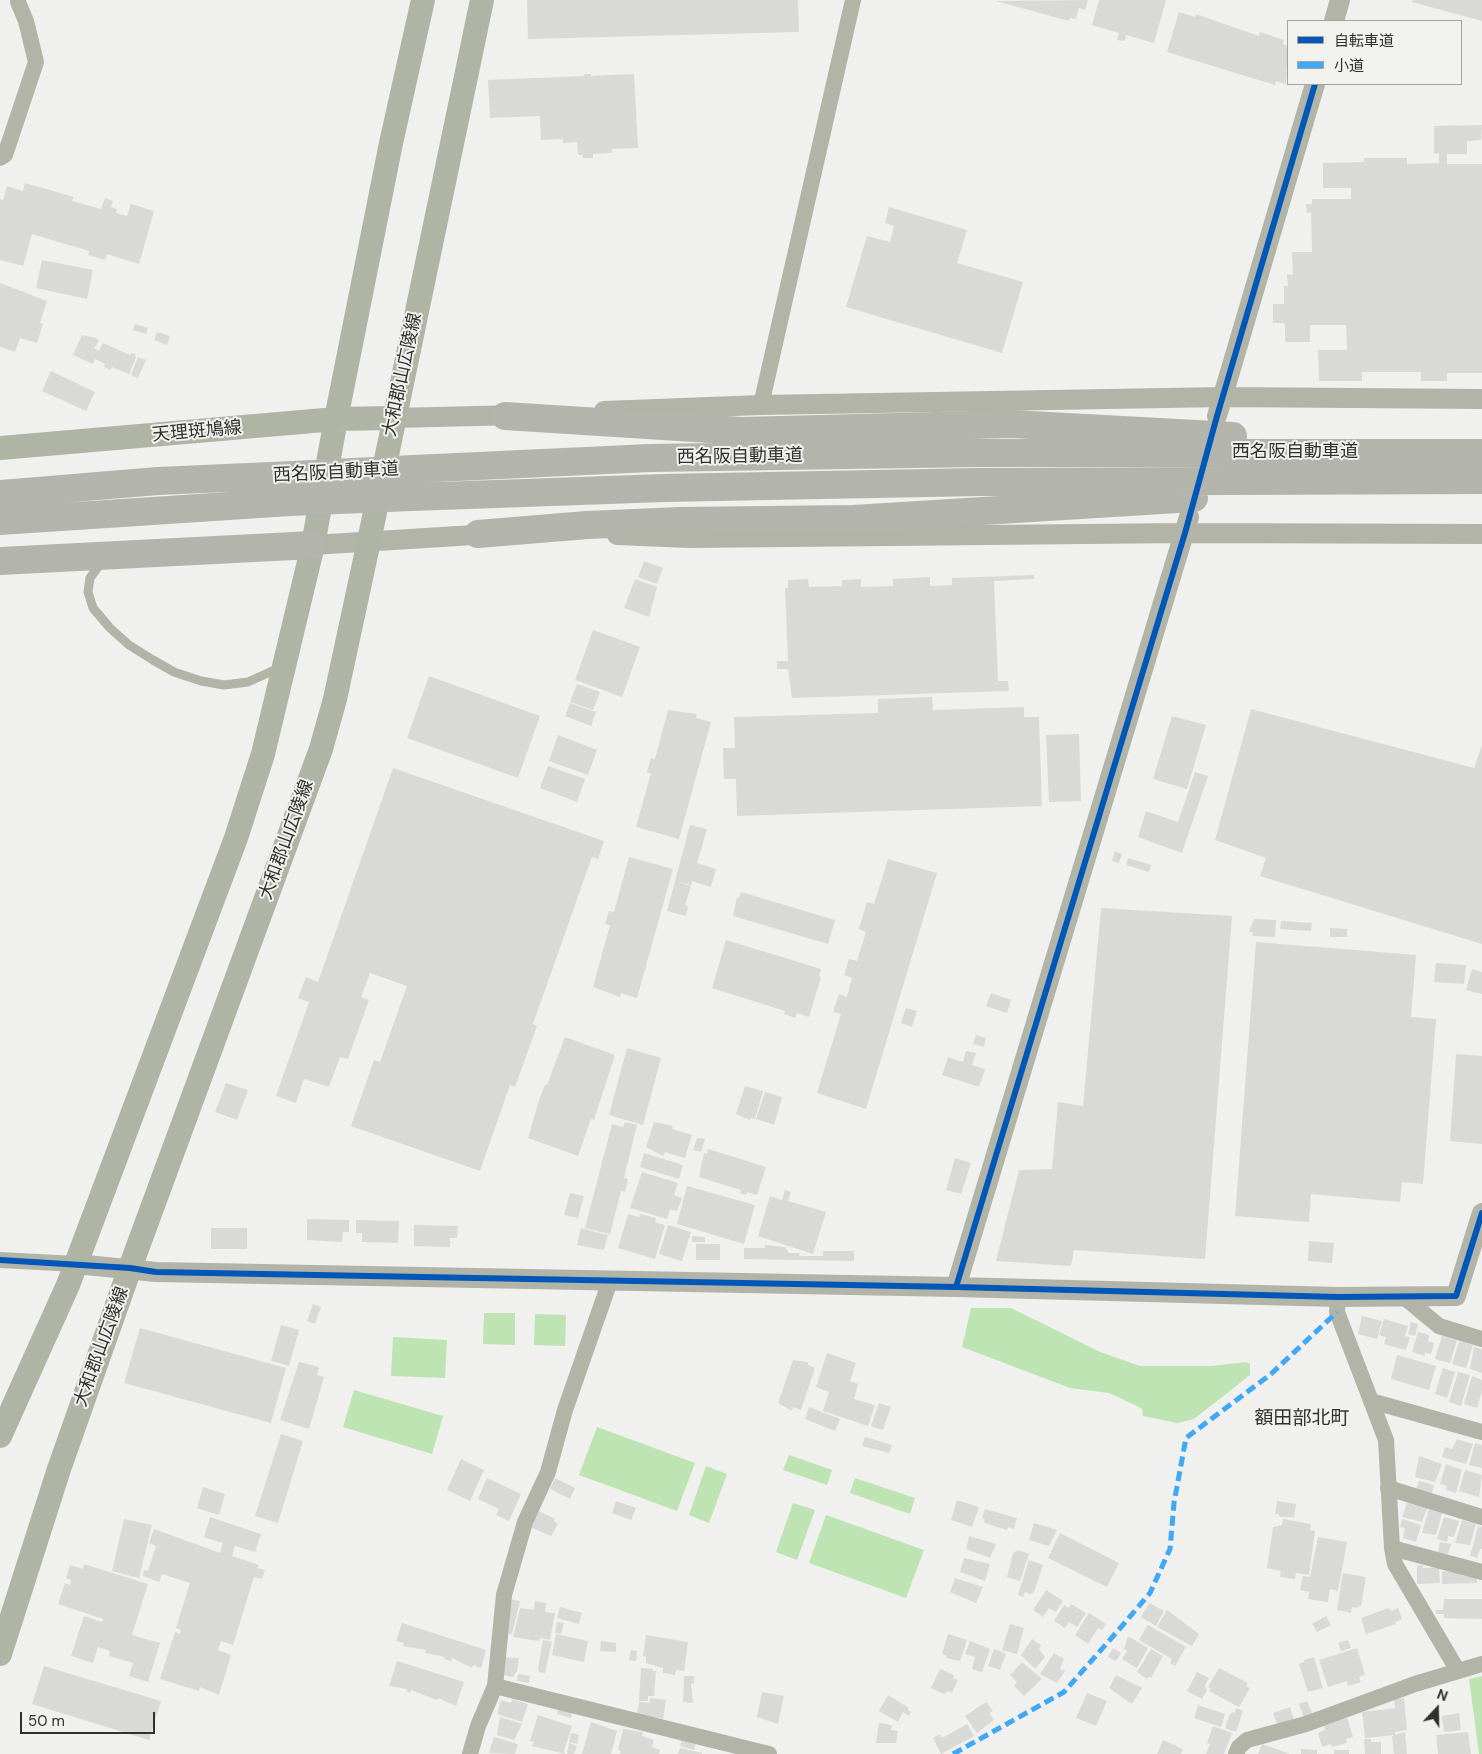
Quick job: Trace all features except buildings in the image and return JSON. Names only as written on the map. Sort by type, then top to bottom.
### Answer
[{"type":"highway","points":[[505,416],[742,431],[1012,424],[1482,446]]},
{"type":"highway","name":"西名阪自動車道","points":[[0,494],[158,481],[650,458],[979,453],[1482,453]]},
{"type":"highway","points":[[0,484],[66,480],[158,481]]},
{"type":"highway","points":[[478,534],[587,525],[681,521],[853,519],[970,513],[1409,480]]},
{"type":"highway","name":"西名阪自動車道","points":[[0,522],[290,502],[654,488],[978,482],[1482,480]]},
{"type":"highway","points":[[0,561],[313,545]]},
{"type":"main road","points":[[0,1436],[68,1285],[236,838],[263,754],[313,545],[391,143],[423,0]]},
{"type":"main road","name":"大和郡山広陵線","points":[[0,1654],[59,1469],[130,1268],[321,749],[335,699],[370,541],[482,0]]},
{"type":"main road","name":"天理斑鳩線","points":[[0,448],[336,419],[394,418]]},
{"type":"street","points":[[761,405],[854,0]]},
{"type":"street","points":[[1334,20],[1340,0]]},
{"type":"street","points":[[0,158],[5,155],[36,62],[26,21],[16,1]]},
{"type":"street","points":[[1217,416],[1315,85]]},
{"type":"street","points":[[394,418],[505,416],[761,405],[1222,397],[1482,399]]},
{"type":"street","points":[[313,545],[478,534],[582,534],[690,538],[1187,525],[1482,534]]},
{"type":"street","points":[[956,1287],[1187,525]]},
{"type":"street","points":[[0,1260],[130,1268],[156,1272],[956,1287],[1338,1297],[1456,1296],[1482,1213]]},
{"type":"street","points":[[470,1754],[478,1726],[495,1686],[504,1595],[525,1522],[548,1472],[565,1410],[610,1281]]},
{"type":"street","points":[[1338,1297],[1337,1312],[1386,1440],[1392,1548],[1395,1564],[1458,1671]]},
{"type":"street","points":[[1404,1297],[1439,1326],[1482,1338]]},
{"type":"street","points":[[1371,1401],[1482,1432]]},
{"type":"street","points":[[1388,1488],[1482,1517]]},
{"type":"street","points":[[1392,1548],[1482,1572]]},
{"type":"street","points":[[1236,1754],[1238,1748],[1247,1740],[1306,1724],[1415,1684],[1482,1664]]},
{"type":"street","points":[[495,1686],[769,1754]]},
{"type":"lane","points":[[112,555],[97,567],[90,578],[88,592],[93,608],[110,628],[129,645],[174,672],[201,681],[224,685],[248,682],[284,666]]},
{"type":"shaded area","points":[[971,1308],[1011,1308],[1100,1352],[1140,1366],[1211,1366],[1246,1362],[1250,1364],[1250,1375],[1194,1419],[1177,1423],[1143,1416],[1142,1409],[1109,1393],[1070,1388],[962,1347]]},
{"type":"shaded area","points":[[484,1313],[515,1313],[515,1345],[483,1344]]},
{"type":"shaded area","points":[[535,1314],[566,1315],[565,1346],[534,1345]]},
{"type":"shaded area","points":[[393,1337],[447,1340],[445,1378],[391,1376]]},
{"type":"shaded area","points":[[354,1390],[443,1416],[432,1454],[343,1427]]},
{"type":"shaded area","points":[[597,1427],[695,1463],[677,1511],[579,1475]]},
{"type":"shaded area","points":[[789,1455],[832,1470],[827,1485],[783,1470]]},
{"type":"shaded area","points":[[706,1466],[727,1474],[709,1523],[689,1515]]},
{"type":"shaded area","points":[[855,1478],[915,1498],[910,1514],[850,1493]]},
{"type":"shaded area","points":[[793,1503],[815,1510],[797,1560],[776,1552]]},
{"type":"shaded area","points":[[826,1515],[924,1550],[906,1598],[809,1563]]},
{"type":"shaded area","points":[[1482,1676],[1482,1754],[1479,1754],[1469,1679]]},
{"type":"marked path","points":[[953,1754],[1064,1692],[1122,1626],[1150,1593],[1170,1549],[1174,1503],[1186,1438],[1271,1374],[1337,1312]]},
{"type":"cycle path","points":[[956,1287],[1185,533],[1217,416],[1315,85]]},
{"type":"cycle path","points":[[0,1260],[130,1268],[156,1272],[956,1287],[1338,1297],[1456,1296],[1482,1213]]},
{"type":"district","name":"額田部北町","points":[[1302,1419]]}]
